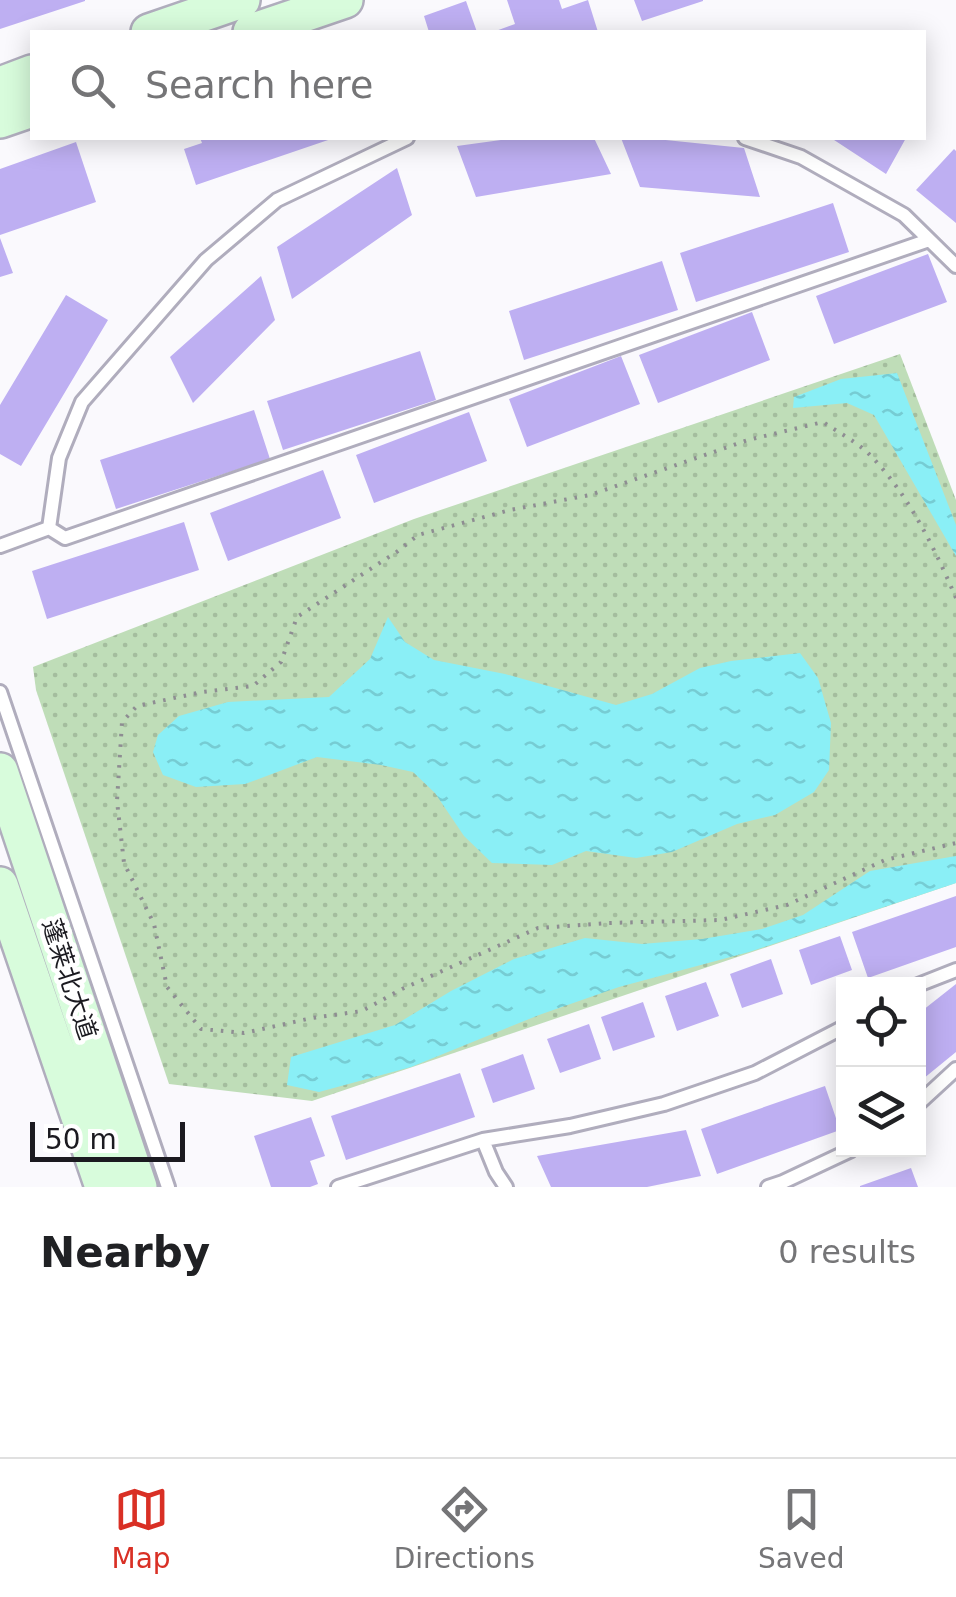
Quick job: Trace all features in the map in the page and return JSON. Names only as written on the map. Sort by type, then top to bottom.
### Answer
[{"type":"main road","points":[[155,30],[242,0]]},
{"type":"main road","points":[[258,30],[344,0]]},
{"type":"main road","points":[[0,85],[30,75]]},
{"type":"main road","points":[[0,120],[30,110]]},
{"type":"main road","name":"蓬莱北大道","points":[[0,771],[139,1187]]},
{"type":"main road","name":"蓬莱北大道","points":[[0,885],[103,1187]]},
{"type":"lane","points":[[49,528],[59,458],[82,402],[206,260],[277,200],[403,140]]},
{"type":"lane","points":[[751,140],[802,157],[904,215],[956,266]]},
{"type":"lane","points":[[49,528],[65,538],[929,240]]},
{"type":"lane","points":[[0,546],[49,528]]},
{"type":"lane","points":[[0,692],[168,1187]]},
{"type":"lane","points":[[926,983],[956,970]]},
{"type":"lane","points":[[338,1187],[483,1140],[570,1126],[664,1104],[755,1073],[836,1030]]},
{"type":"lane","points":[[926,1096],[956,1068]]},
{"type":"lane","points":[[483,1140],[506,1187]]},
{"type":"lane","points":[[768,1187],[836,1157]]},
{"type":"path","points":[[956,598],[935,548],[886,474],[865,450],[823,422],[748,440],[590,496],[510,510],[418,535],[297,616],[280,662],[253,686],[137,706],[122,722],[117,801],[124,862],[154,924],[167,987],[201,1029],[244,1033],[362,1011],[538,928],[720,920],[786,905],[885,860],[956,843]]},
{"type":"green space","points":[[900,354],[956,500],[956,883],[312,1101],[169,1084],[36,690],[33,667],[414,519]]},
{"type":"water","points":[[897,373],[956,525],[956,556],[874,415],[847,403],[793,408],[794,397],[841,379]]},
{"type":"water","points":[[388,617],[405,642],[434,660],[505,674],[616,705],[652,694],[700,668],[800,653],[818,678],[831,723],[829,770],[814,792],[775,815],[737,824],[672,852],[636,858],[586,851],[552,865],[492,863],[464,836],[435,793],[413,772],[317,757],[245,784],[196,787],[163,775],[153,752],[158,735],[179,716],[228,702],[329,697],[370,659]]},
{"type":"water","points":[[956,856],[956,883],[749,952],[619,987],[411,1067],[319,1092],[287,1085],[291,1057],[395,1025],[514,959],[585,938],[642,944],[762,929],[803,915],[870,871]]},
{"type":"building","points":[[0,0],[85,0],[85,1],[0,29]]},
{"type":"building","points":[[507,0],[559,0],[562,9],[588,0],[597,30],[498,30],[515,24]]},
{"type":"building","points":[[634,0],[703,0],[703,1],[642,21]]},
{"type":"building","points":[[466,1],[476,30],[428,30],[424,16]]},
{"type":"building","points":[[201,140],[328,140],[196,185],[184,149],[202,143]]},
{"type":"building","points":[[500,140],[595,140],[611,174],[476,197],[457,146]]},
{"type":"building","points":[[622,140],[744,148],[760,197],[640,187]]},
{"type":"building","points":[[834,140],[905,140],[886,174]]},
{"type":"building","points":[[76,142],[96,202],[0,235],[0,169]]},
{"type":"building","points":[[956,151],[956,223],[916,190]]},
{"type":"building","points":[[397,168],[412,215],[292,299],[277,247]]},
{"type":"building","points":[[833,203],[849,252],[696,302],[680,253]]},
{"type":"building","points":[[0,238],[13,273],[0,277]]},
{"type":"building","points":[[928,254],[947,302],[834,344],[816,296]]},
{"type":"building","points":[[662,261],[678,310],[524,360],[509,311]]},
{"type":"building","points":[[261,276],[275,320],[193,403],[170,357]]},
{"type":"building","points":[[66,295],[108,320],[21,466],[0,454],[0,405]]},
{"type":"building","points":[[752,312],[770,360],[658,403],[639,355]]},
{"type":"building","points":[[420,351],[436,400],[283,450],[267,401]]},
{"type":"building","points":[[621,356],[640,404],[527,447],[509,399]]},
{"type":"building","points":[[254,410],[270,459],[116,509],[100,460]]},
{"type":"building","points":[[469,412],[487,461],[374,503],[356,455]]},
{"type":"building","points":[[323,470],[341,518],[228,561],[210,513]]},
{"type":"building","points":[[184,522],[199,570],[47,619],[32,571]]},
{"type":"building","points":[[956,896],[956,947],[871,977],[852,932]]},
{"type":"building","points":[[840,936],[852,970],[811,985],[799,950]]},
{"type":"building","points":[[771,959],[783,994],[742,1008],[730,974]]},
{"type":"building","points":[[706,982],[719,1016],[677,1031],[665,996]]},
{"type":"building","points":[[956,984],[956,1052],[926,1076],[926,1067],[926,1008]]},
{"type":"building","points":[[643,1002],[655,1037],[613,1051],[601,1017]]},
{"type":"building","points":[[589,1024],[601,1059],[560,1073],[547,1039]]},
{"type":"building","points":[[523,1054],[535,1089],[493,1103],[481,1069]]},
{"type":"building","points":[[460,1073],[475,1117],[346,1160],[331,1116]]},
{"type":"building","points":[[825,1086],[836,1118],[836,1131],[717,1174],[701,1129]]},
{"type":"building","points":[[311,1117],[325,1156],[310,1161],[318,1184],[271,1187],[254,1136]]},
{"type":"building","points":[[686,1130],[701,1176],[647,1187],[551,1187],[537,1156]]},
{"type":"building","points":[[911,1168],[918,1187],[860,1187],[860,1186]]}]
